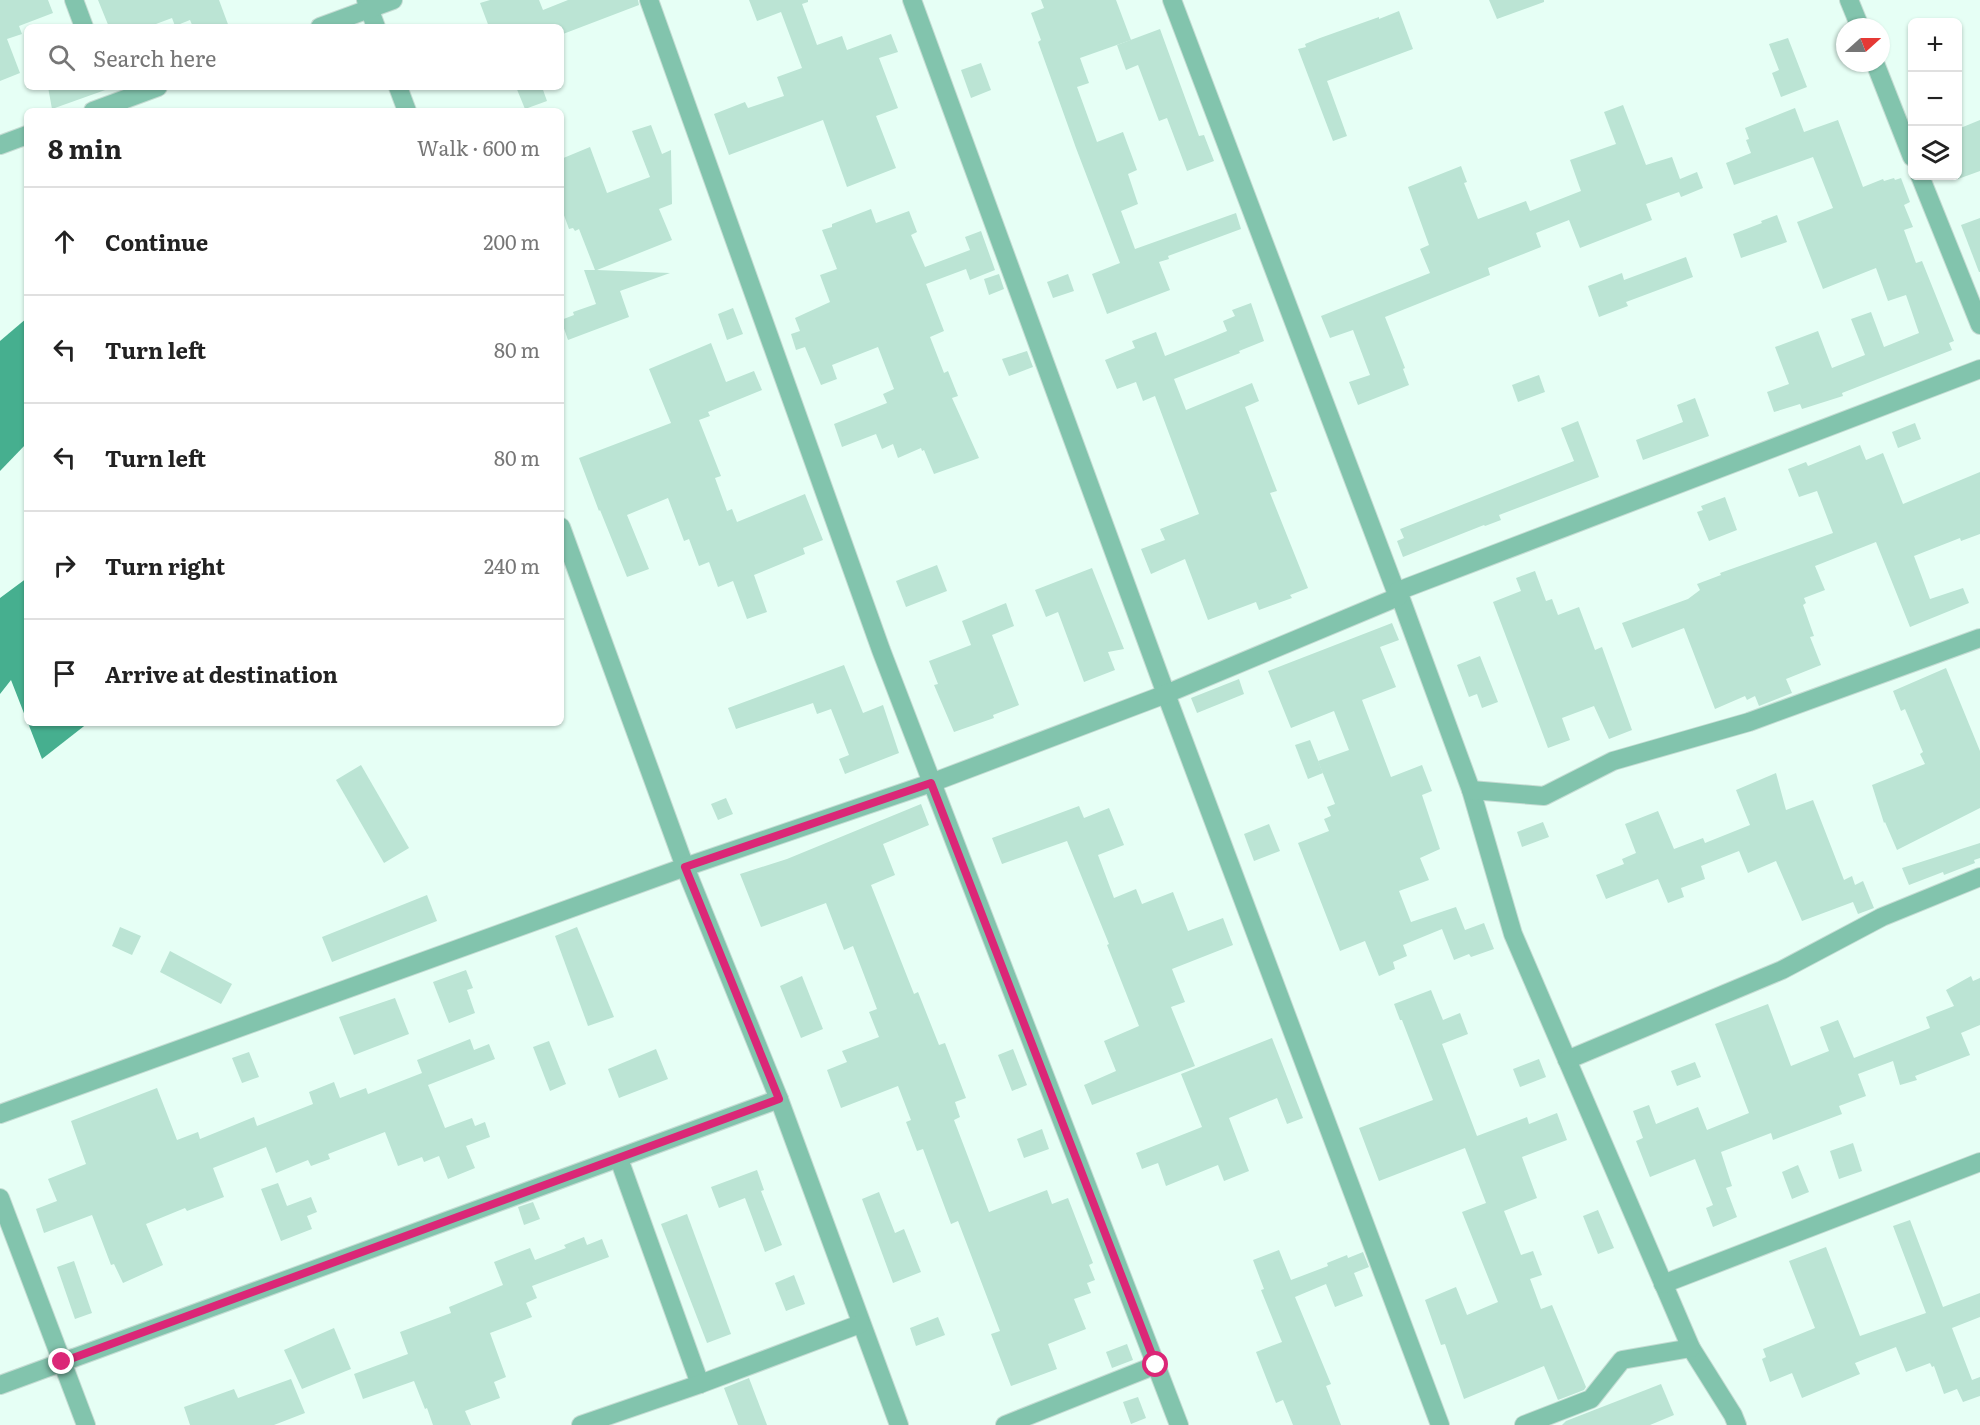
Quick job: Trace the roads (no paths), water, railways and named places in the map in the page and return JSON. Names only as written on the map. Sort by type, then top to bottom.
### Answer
[{"type":"street","points":[[74,0],[83,24]]},
{"type":"street","points":[[326,24],[368,4],[393,0]]},
{"type":"street","points":[[649,0],[881,651],[1179,1425]]},
{"type":"street","points":[[912,0],[1166,694],[1440,1425]]},
{"type":"street","points":[[1172,0],[1471,790],[1513,934],[1690,1348],[1737,1425]]},
{"type":"street","points":[[1850,0],[1857,18]]},
{"type":"street","points":[[368,4],[375,24]]},
{"type":"street","points":[[1879,72],[1908,147]]},
{"type":"street","points":[[96,108],[109,95],[140,90]]},
{"type":"street","points":[[399,90],[406,108]]},
{"type":"street","points":[[0,145],[24,136]]},
{"type":"street","points":[[1922,180],[1980,326]]},
{"type":"street","points":[[0,1114],[685,867],[931,783],[1166,694],[1398,594],[1980,369]]},
{"type":"street","points":[[564,535],[685,867],[779,1099],[899,1425]]},
{"type":"street","points":[[1471,790],[1544,796],[1613,761],[1749,722],[1980,638]]},
{"type":"street","points":[[1567,1060],[1782,970],[1882,917],[1980,877]]},
{"type":"street","points":[[0,1385],[779,1099]]},
{"type":"street","points":[[619,1159],[700,1384]]},
{"type":"street","points":[[1662,1284],[1980,1162]]},
{"type":"street","points":[[0,1198],[86,1425]]},
{"type":"street","points":[[581,1425],[700,1384],[860,1324]]},
{"type":"street","points":[[1524,1425],[1591,1399],[1622,1360],[1690,1348]]},
{"type":"street","points":[[1005,1425],[1156,1365]]}]
